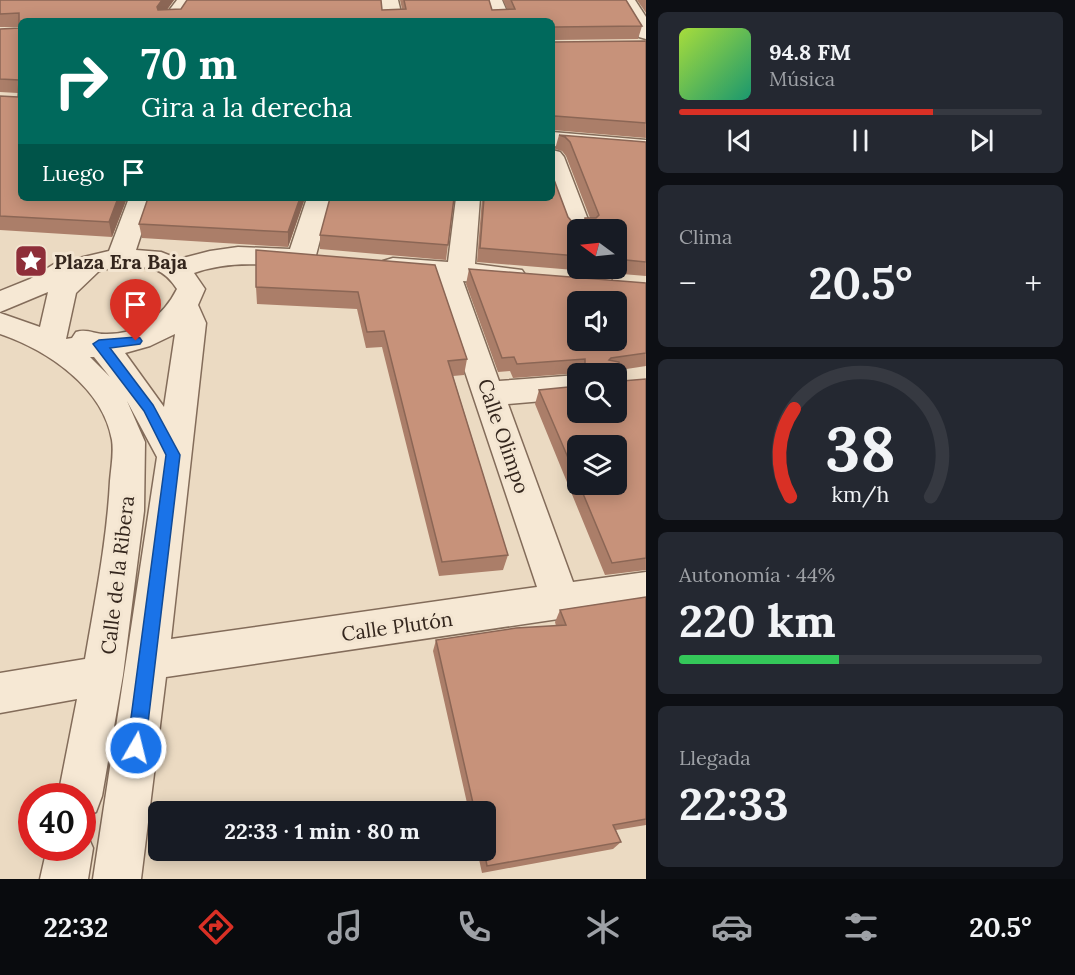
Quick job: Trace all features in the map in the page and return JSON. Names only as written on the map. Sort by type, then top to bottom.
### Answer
[{"type":"street","points":[[173,18],[186,0]]},
{"type":"street","points":[[389,0],[392,18]]},
{"type":"street","points":[[493,0],[500,18]]},
{"type":"street","points":[[626,0],[642,42]]},
{"type":"street","points":[[555,139],[646,147]]},
{"type":"street","points":[[555,165],[575,219]]},
{"type":"street","points":[[0,302],[40,285],[64,270],[108,260],[161,261],[178,269],[191,289],[184,308],[164,329],[136,341],[99,344],[57,339],[55,311],[58,297],[72,279],[108,260],[139,201]]},
{"type":"street","points":[[178,269],[217,256],[254,255],[312,260],[319,201]]},
{"type":"street","points":[[453,271],[467,201]]},
{"type":"street","points":[[365,265],[542,279]]},
{"type":"street","name":"Calle Olimpo","points":[[453,271],[489,394],[561,602]]},
{"type":"street","name":"Calle de la Ribera","points":[[0,302],[57,339],[111,402],[128,438],[129,504],[103,675],[82,783]]},
{"type":"street","points":[[117,879],[148,661],[191,323],[184,308]]},
{"type":"street","name":"Calle de la Ribera","points":[[0,323],[57,339]]},
{"type":"street","points":[[99,344],[112,357],[149,408],[173,455]]},
{"type":"street","points":[[489,394],[567,387]]},
{"type":"street","name":"Calle Plutón","points":[[148,661],[646,589]]},
{"type":"street","points":[[0,693],[103,675]]},
{"type":"street","points":[[64,879],[67,861]]},
{"type":"building","points":[[0,0],[162,0],[157,7],[158,10],[181,9],[187,0],[381,0],[382,10],[406,9],[404,0],[489,0],[492,10],[515,9],[511,0],[626,0],[642,26],[555,27],[555,18],[19,18],[19,13],[0,14]]},
{"type":"building","points":[[18,28],[18,80],[0,79],[0,29]]},
{"type":"building","points":[[646,41],[646,123],[555,116],[555,42]]},
{"type":"building","points":[[0,96],[18,97],[18,201],[117,201],[109,222],[0,216]]},
{"type":"building","points":[[559,135],[646,142],[646,262],[627,260],[627,219],[585,219],[596,218],[599,215],[570,142]]},
{"type":"building","points":[[555,182],[570,219],[567,219],[567,255],[480,248],[484,201],[555,201]]},
{"type":"building","points":[[147,201],[299,201],[288,232],[139,224]]},
{"type":"building","points":[[329,201],[454,201],[448,245],[320,235]]},
{"type":"building","points":[[256,250],[435,265],[467,359],[448,361],[508,555],[442,562],[384,331],[367,332],[358,292],[256,287]]},
{"type":"building","points":[[469,269],[567,277],[567,279],[646,283],[646,353],[609,360],[619,363],[585,363],[585,359],[517,364],[514,357],[502,358]]},
{"type":"building","points":[[646,379],[646,558],[612,563],[584,495],[627,495],[627,435],[567,435],[567,455],[539,390],[567,387],[567,423],[627,423],[627,381]]},
{"type":"building","points":[[646,597],[646,819],[613,825],[621,842],[487,866],[486,861],[496,861],[496,801],[473,801],[436,640],[516,628],[566,625],[560,610]]},
{"type":"place","name":"Plaza Era Baja","points":[[31,261]]},
{"type":"route","points":[[136,341],[99,344],[112,357],[149,408],[173,455],[136,748]]}]
